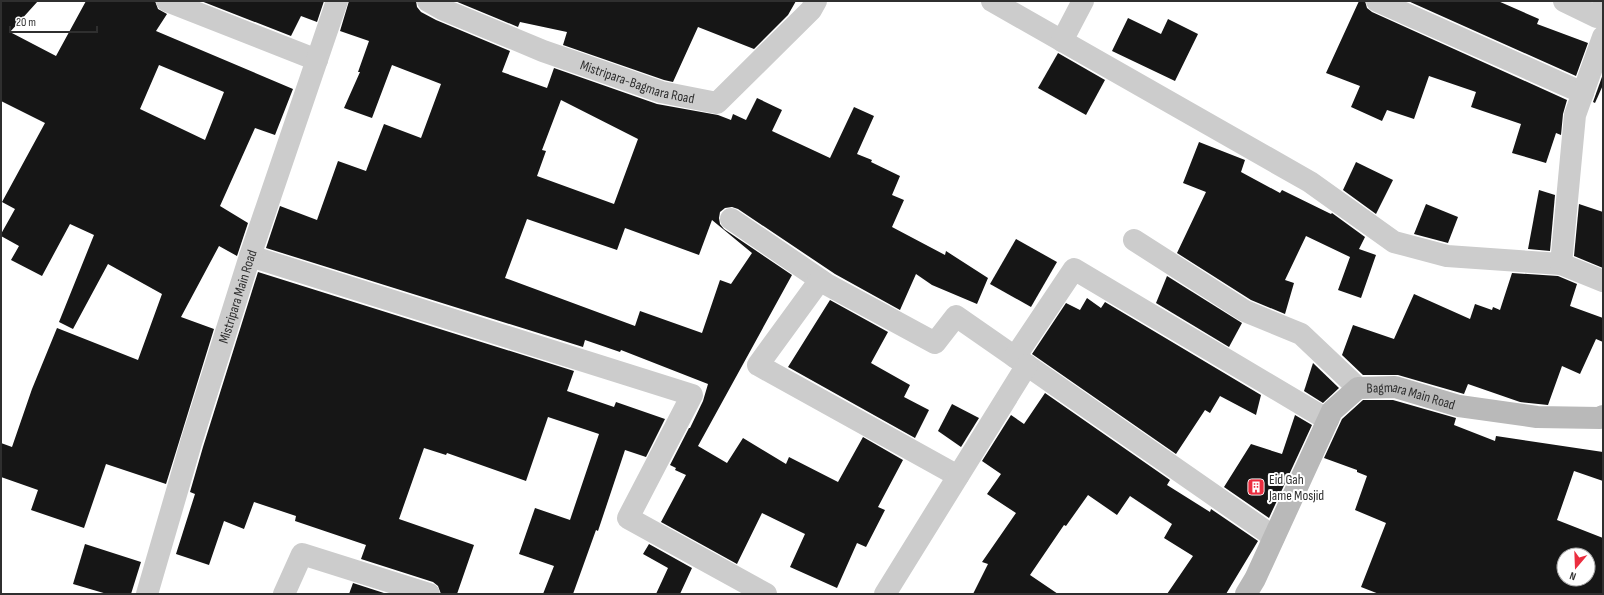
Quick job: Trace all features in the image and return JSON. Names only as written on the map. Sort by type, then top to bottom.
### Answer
[{"type":"street","points":[[167,1],[317,60]]},
{"type":"street","name":"Mistripara Main Road","points":[[147,594],[191,443],[250,256],[337,1]]},
{"type":"street","name":"Mistripara-Bagmara Road","points":[[428,1],[442,9],[550,53],[661,92],[717,103],[811,10],[816,1]]},
{"type":"street","points":[[992,1],[1310,182],[1394,242],[1447,256],[1561,264],[1603,281]]},
{"type":"street","points":[[1062,41],[1083,1]]},
{"type":"street","points":[[1377,1],[1583,93]]},
{"type":"street","points":[[1561,264],[1575,115],[1583,93],[1601,20],[1564,1]]},
{"type":"street","points":[[731,219],[820,280],[935,343],[956,316],[1274,537]]},
{"type":"street","points":[[1134,240],[1245,310],[1301,334],[1358,388]]},
{"type":"street","points":[[250,256],[692,395],[628,518],[766,594]]},
{"type":"street","points":[[885,594],[958,476],[1021,361],[1074,269],[1328,420]]},
{"type":"street","points":[[820,280],[758,365],[958,476]]},
{"type":"street","name":"Bagmara Main Road","points":[[1246,594],[1332,411],[1358,388],[1395,387],[1459,406],[1537,417],[1600,418],[1603,416]]},
{"type":"street","points":[[284,594],[302,554],[429,594]]},
{"type":"building","points":[[1,1],[38,1],[10,32],[56,56],[86,1],[155,1],[158,9],[167,14],[156,31],[293,89],[275,135],[255,128],[220,206],[248,223],[237,256],[219,246],[181,317],[214,329],[166,484],[106,464],[84,528],[31,510],[38,490],[1,477],[1,443],[12,447],[32,389],[57,328],[138,360],[162,294],[108,264],[73,329],[59,322],[94,235],[70,224],[42,276],[11,260],[19,246],[1,236],[1,234],[15,209],[2,202],[45,123],[1,101]],"holes":[[[159,65],[224,92],[205,140],[140,109]]]},
{"type":"building","points":[[201,1],[324,1],[317,22],[301,16],[291,36]]},
{"type":"building","points":[[349,1],[416,1],[417,7],[421,12],[436,20],[510,51],[502,72],[547,88],[554,68],[657,104],[718,115],[731,120],[733,114],[746,120],[757,98],[782,110],[772,131],[830,158],[854,107],[874,116],[857,154],[872,160],[871,162],[900,176],[892,195],[904,200],[892,227],[945,255],[946,251],[988,278],[977,304],[932,285],[916,274],[900,310],[835,274],[738,209],[732,207],[725,208],[720,212],[719,218],[720,224],[724,229],[792,275],[698,446],[727,463],[743,438],[786,464],[789,457],[838,482],[863,437],[903,460],[878,507],[885,510],[866,547],[857,543],[837,588],[790,567],[805,534],[762,513],[737,564],[661,522],[686,475],[675,470],[676,468],[670,465],[703,401],[708,384],[621,350],[620,352],[585,340],[583,347],[266,248],[280,206],[317,220],[338,161],[366,171],[384,124],[421,138],[441,84],[392,65],[372,118],[344,108],[360,72],[358,72],[369,41],[340,31]],"holes":[[[561,100],[638,139],[614,204],[537,176],[546,151],[542,150]],[[527,219],[617,250],[625,228],[699,255],[712,220],[752,253],[731,284],[720,280],[702,333],[640,311],[635,326],[505,278]]]},
{"type":"building","points":[[455,1],[796,1],[788,15],[754,49],[698,27],[673,82],[563,45],[567,32],[520,22],[518,27]]},
{"type":"building","points":[[1359,1],[1365,1],[1367,8],[1372,12],[1567,100],[1563,114],[1561,135],[1556,133],[1546,163],[1512,153],[1521,124],[1471,107],[1476,92],[1429,76],[1414,119],[1387,110],[1382,121],[1351,107],[1360,86],[1326,73]]},
{"type":"building","points":[[1408,1],[1498,1],[1539,19],[1537,24],[1588,43],[1576,76]]},
{"type":"building","points":[[1128,18],[1161,34],[1168,19],[1198,34],[1175,81],[1112,51]]},
{"type":"building","points":[[1058,53],[1105,80],[1086,115],[1038,88]]},
{"type":"building","points":[[1603,74],[1603,85],[1595,103],[1593,102]]},
{"type":"building","points":[[1199,142],[1245,160],[1241,172],[1280,193],[1282,190],[1331,214],[1332,213],[1365,237],[1359,249],[1376,255],[1361,298],[1338,290],[1350,257],[1306,236],[1285,280],[1294,283],[1285,314],[1251,300],[1177,253],[1206,192],[1183,183]]},
{"type":"building","points":[[1356,162],[1393,180],[1376,214],[1343,190]]},
{"type":"building","points":[[1539,190],[1555,195],[1550,251],[1528,249]]},
{"type":"building","points":[[1426,204],[1458,217],[1448,243],[1414,234]]},
{"type":"building","points":[[1579,204],[1603,212],[1603,268],[1574,256]]},
{"type":"building","points":[[1016,239],[1057,262],[1031,307],[990,284]]},
{"type":"building","points":[[258,272],[574,371],[567,391],[614,407],[616,402],[665,419],[646,457],[625,450],[598,531],[596,530],[573,594],[543,594],[554,566],[519,554],[535,508],[570,520],[599,434],[548,417],[526,481],[447,453],[446,455],[424,448],[399,519],[474,545],[457,594],[441,594],[438,586],[433,582],[361,559],[366,545],[295,521],[296,516],[254,502],[244,529],[224,521],[209,565],[176,554],[195,494],[190,492],[203,447]]},
{"type":"building","points":[[1512,273],[1558,276],[1577,284],[1570,306],[1603,318],[1603,342],[1596,339],[1580,374],[1562,366],[1548,405],[1520,402],[1468,384],[1464,394],[1398,375],[1363,375],[1342,355],[1353,325],[1394,339],[1414,294],[1470,319],[1475,304],[1492,310],[1493,307],[1500,310]]},
{"type":"building","points":[[1167,276],[1242,323],[1229,347],[1156,303]]},
{"type":"building","points":[[1087,298],[1101,308],[1105,302],[1261,395],[1256,415],[1220,396],[1210,413],[1205,410],[1176,454],[1032,354],[1066,303],[1080,310]]},
{"type":"building","points":[[830,300],[888,332],[871,363],[910,385],[904,397],[929,410],[915,438],[788,367]]},
{"type":"building","points":[[1313,363],[1339,388],[1323,403],[1304,391]]},
{"type":"building","points":[[1045,393],[1170,480],[1167,485],[1210,512],[1211,509],[1258,541],[1226,594],[1167,594],[1193,556],[1164,538],[1172,524],[1130,496],[1117,515],[1088,495],[1066,526],[1064,525],[1030,575],[1058,594],[973,594],[988,564],[982,562],[1016,513],[987,494],[1001,474],[982,461],[1011,415],[1024,424]]},
{"type":"building","points":[[1363,400],[1393,400],[1456,418],[1454,425],[1495,441],[1496,436],[1603,452],[1603,481],[1574,471],[1557,520],[1603,538],[1603,594],[1379,594],[1361,587],[1386,523],[1355,510],[1367,476],[1357,472],[1357,470],[1324,458],[1342,419]]},
{"type":"building","points":[[952,404],[979,418],[961,447],[938,431]]},
{"type":"building","points":[[1295,415],[1312,425],[1269,518],[1224,487],[1251,444],[1282,454]]},
{"type":"building","points":[[85,544],[141,562],[131,594],[107,594],[73,584]]},
{"type":"building","points":[[649,544],[692,568],[680,594],[656,594],[668,568],[643,554]]},
{"type":"building","points":[[353,583],[387,594],[349,594]]},
{"type":"place","name":"Eid Gah Jame Mosjid","points":[[1256,487]]}]
